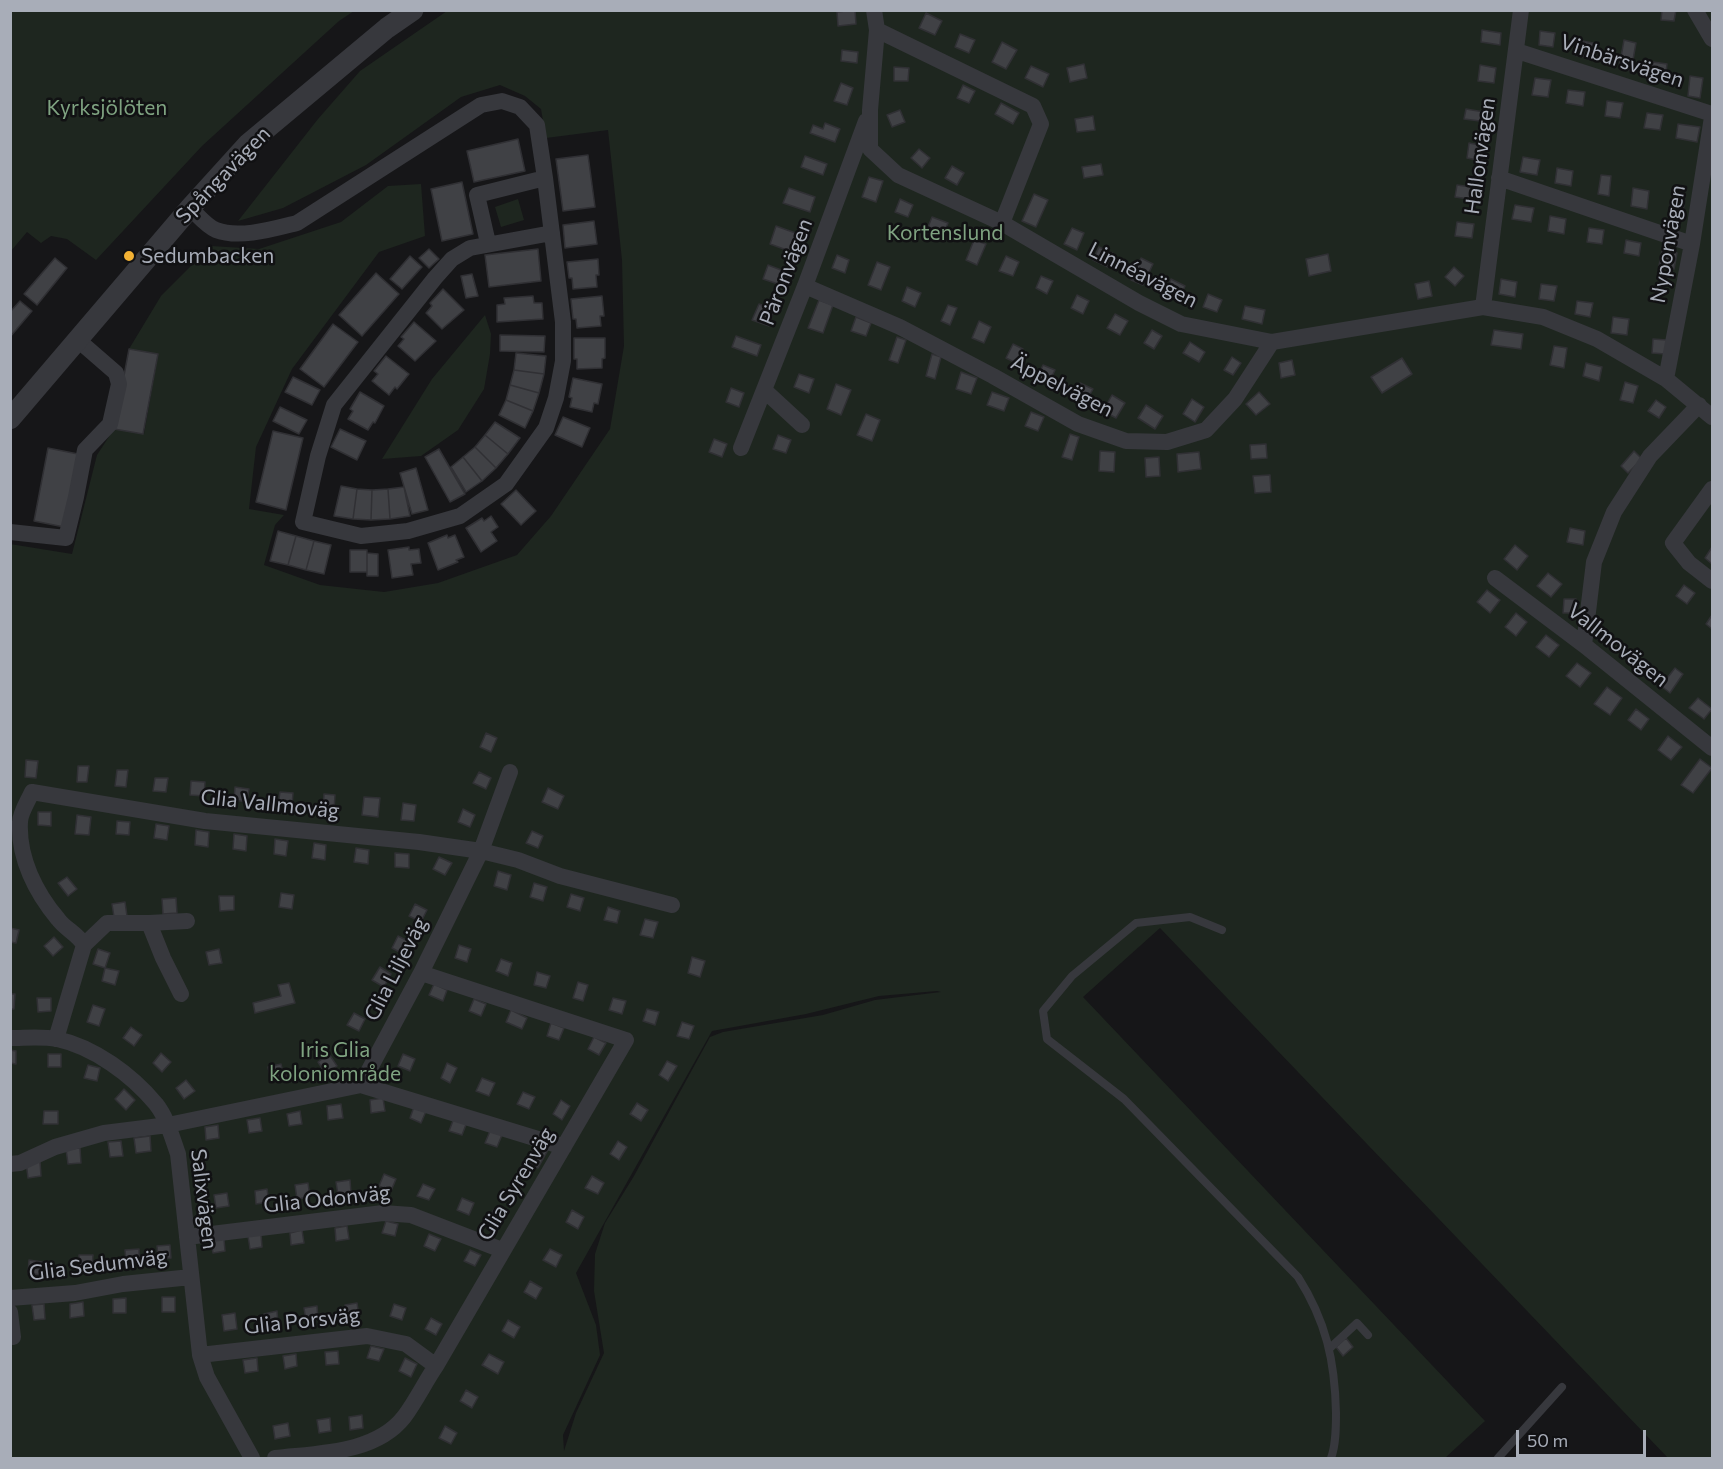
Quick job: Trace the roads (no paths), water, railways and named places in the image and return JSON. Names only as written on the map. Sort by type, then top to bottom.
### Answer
[{"type":"street","name":"Spångavägen","points":[[10,419],[190,208],[248,144],[387,28],[413,10]]},
{"type":"street","name":"Linnéavägen","points":[[874,10],[877,30],[870,110],[870,149],[898,175],[1002,223],[1138,303],[1181,324],[1272,342],[1483,307],[1543,317],[1597,339],[1666,379],[1713,417]]},
{"type":"street","name":"Hallonvägen","points":[[1483,307],[1521,10]]},
{"type":"street","points":[[1695,10],[1713,39]]},
{"type":"street","points":[[877,30],[1033,106],[1041,124],[1002,223]]},
{"type":"street","name":"Vinbärsvägen","points":[[1517,51],[1713,116]]},
{"type":"street","points":[[190,208],[214,229],[232,233],[263,232],[297,223],[481,105],[502,101],[520,108],[537,125],[545,178],[552,233],[563,322],[563,361],[556,398],[546,428],[506,484],[460,516],[408,531],[362,536],[303,522],[318,456],[334,405],[452,259],[470,248],[488,243],[552,233]]},
{"type":"street","name":"Päronvägen","points":[[741,448],[805,286],[870,110]]},
{"type":"street","name":"Nyponvägen","points":[[1666,379],[1692,244],[1713,116]]},
{"type":"street","points":[[488,243],[477,195],[545,178]]},
{"type":"street","points":[[1499,178],[1692,244]]},
{"type":"street","name":"Äppelvägen","points":[[805,286],[900,327],[1078,424],[1126,441],[1167,442],[1206,430],[1235,399],[1272,342]]},
{"type":"street","points":[[10,532],[66,538],[85,450],[110,424],[119,384],[116,373],[78,340]]},
{"type":"street","points":[[764,390],[802,425]]},
{"type":"street","points":[[1584,645],[1594,562],[1614,512],[1650,456],[1699,405]]},
{"type":"street","points":[[1713,489],[1673,543],[1689,563],[1713,581]]},
{"type":"street","name":"Vallmovägen","points":[[1495,578],[1584,645],[1713,748]]},
{"type":"street","name":"Glia Liljeväg","points":[[361,1085],[421,973],[482,851],[510,772]]},
{"type":"street","name":"Glia Vallmoväg","points":[[84,945],[59,921],[36,889],[24,857],[20,821],[32,792],[205,821],[419,842],[482,851],[518,860],[560,876],[672,905]]},
{"type":"street","points":[[56,1039],[84,945],[107,922],[187,921]]},
{"type":"street","points":[[149,923],[181,994]]},
{"type":"street","name":"Glia Syrenväg","points":[[275,1458],[351,1449],[376,1440],[403,1418],[436,1366],[626,1040],[421,973]]},
{"type":"street","name":"Salixvägen","points":[[10,1038],[56,1039],[83,1048],[112,1064],[156,1105],[168,1125],[178,1154],[200,1355],[207,1377],[252,1458]]},
{"type":"street","points":[[10,1164],[20,1163],[55,1147],[104,1133],[168,1125],[361,1085],[564,1147]]},
{"type":"street","name":"Glia Odonväg","points":[[187,1237],[383,1213],[411,1215],[502,1250]]},
{"type":"street","name":"Glia Sedumväg","points":[[10,1298],[75,1293],[123,1284],[191,1276]]},
{"type":"street","points":[[10,1312],[13,1337]]},
{"type":"street","name":"Glia Porsväg","points":[[200,1355],[367,1336],[406,1344],[436,1366]]},
{"type":"lane","points":[[1222,930],[1190,917],[1136,922],[1072,976],[1043,1011],[1047,1039],[1124,1099],[1298,1277],[1309,1294],[1330,1348],[1334,1370],[1336,1422],[1331,1458]]},
{"type":"lane","points":[[1330,1348],[1357,1323],[1368,1335]]},
{"type":"lane","points":[[1498,1458],[1562,1386]]},
{"type":"place","name":"Sedumbacken","points":[[129,256]]},
{"type":"park label","name":"Kyrksjölöten","points":[[107,108]]},
{"type":"park label","name":"Kortenslund","points":[[945,233]]},
{"type":"park label","name":"Iris Glia koloniområde","points":[[335,1062]]}]
